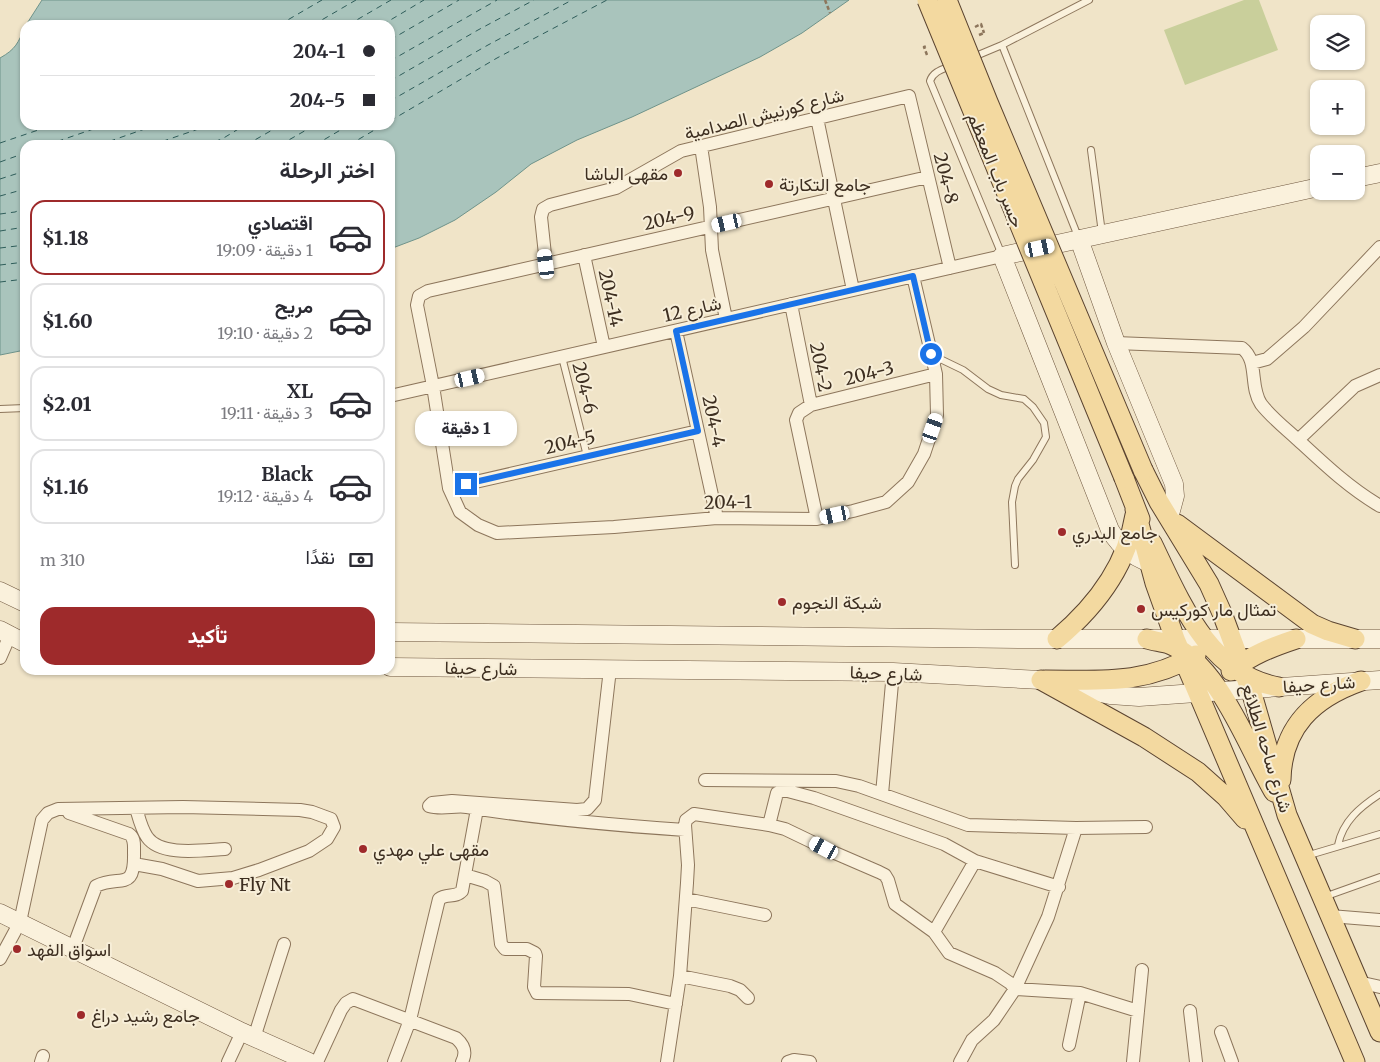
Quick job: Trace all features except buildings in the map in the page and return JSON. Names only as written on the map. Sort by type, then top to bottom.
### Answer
[{"type":"main road","name":"جسر باب المعظم","points":[[926,0],[1124,478],[1157,566]]},
{"type":"main road","name":"جسر باب المعظم","points":[[947,0],[1143,470]]},
{"type":"main road","points":[[1365,176],[1380,173]]},
{"type":"main road","points":[[1279,687],[1258,682],[1227,664],[1198,630],[1157,566],[1125,549],[1115,538],[1110,530],[1002,256],[1310,189]]},
{"type":"main road","points":[[1079,239],[1116,343],[1174,484],[1174,496],[1169,518],[1306,620],[1328,631],[1355,639]]},
{"type":"main road","name":"شارع ساحه الطلائع","points":[[1143,470],[1169,518],[1209,584],[1222,613],[1232,639],[1287,815],[1380,1032]]},
{"type":"main road","points":[[1057,639],[1079,621],[1111,578],[1133,528],[1136,509]]},
{"type":"main road","name":"شارع ساحه الطلائع","points":[[1157,566],[1182,652],[1212,691],[1206,714],[1354,1062]]},
{"type":"main road","points":[[0,591],[20,601]]},
{"type":"main road","points":[[1041,680],[1106,680],[1133,678],[1156,673],[1182,652],[1208,640],[1219,629],[1222,613]]},
{"type":"main road","name":"شارع حيفا","points":[[395,632],[1147,639]]},
{"type":"main road","points":[[1147,639],[1168,644],[1182,652]]},
{"type":"main road","points":[[1287,815],[1259,768],[1231,710],[1212,691],[1243,674],[1264,650],[1296,639]]},
{"type":"main road","points":[[1208,640],[1380,639]]},
{"type":"main road","name":"شارع حيفا","points":[[395,667],[893,672],[1041,680],[1110,695],[1139,697],[1212,691],[1243,674]]},
{"type":"main road","points":[[1041,680],[1144,737],[1198,772],[1226,797],[1257,833]]},
{"type":"main road","name":"شارع حيفا","points":[[1279,687],[1380,680]]},
{"type":"main road","points":[[1280,789],[1286,746],[1299,722],[1317,702],[1341,688],[1361,681]]},
{"type":"main road","points":[[0,913],[248,1035],[308,1062]]},
{"type":"street","name":"شارع كورنيش الصدامية","points":[[546,264],[541,217],[543,209],[550,205],[616,188],[681,151],[909,96]]},
{"type":"street","name":"204-8","points":[[909,96],[950,268]]},
{"type":"street","points":[[817,118],[853,290]]},
{"type":"street","points":[[701,146],[710,207],[712,250],[726,319]]},
{"type":"street","name":"204-9","points":[[419,296],[428,290],[928,177]]},
{"type":"street","points":[[1252,363],[1267,359],[1298,333],[1380,247]]},
{"type":"street","name":"204-14","points":[[584,255],[604,347]]},
{"type":"street","name":"شارع 12","points":[[395,395],[1002,256]]},
{"type":"street","name":"204-1","points":[[419,296],[417,305],[433,386],[449,488],[460,512],[478,525],[497,533],[614,527],[717,518],[817,519],[886,502],[908,482],[924,454],[938,414],[936,374],[913,276]]},
{"type":"street","name":"204-2","points":[[790,304],[811,405],[799,413],[796,420],[817,519]]},
{"type":"street","name":"204-4","points":[[676,331],[717,518]]},
{"type":"street","points":[[1116,343],[1242,348],[1249,354],[1252,363],[1254,386],[1260,402],[1274,418],[1362,496],[1380,506]]},
{"type":"street","name":"204-3","points":[[811,405],[936,374]]},
{"type":"street","points":[[1298,440],[1355,386],[1380,374]]},
{"type":"street","name":"204-5","points":[[449,488],[698,431]]},
{"type":"street","points":[[0,658],[12,636]]},
{"type":"street","points":[[610,669],[595,800],[587,809],[577,810],[452,801],[432,802],[429,805],[438,808],[463,807],[593,824],[685,830]]},
{"type":"street","points":[[882,794],[893,672]]},
{"type":"street","points":[[706,780],[836,781],[859,786],[968,825],[1076,828],[1146,827]]},
{"type":"street","points":[[769,825],[777,793],[784,790],[814,798],[915,833],[944,844],[975,861],[1059,887]]},
{"type":"street","points":[[136,808],[141,826],[146,836],[154,845],[170,850],[225,849]]},
{"type":"street","points":[[0,959],[20,922],[42,820],[48,813],[58,810],[136,808],[300,810],[312,812],[331,820],[334,827],[327,839],[309,851],[233,878],[198,881],[162,869],[134,864]]},
{"type":"street","points":[[394,1062],[410,1020],[439,899],[443,896],[461,893],[477,809]]},
{"type":"street","points":[[58,810],[129,834],[134,841],[134,864],[130,876],[127,880],[103,883],[96,886],[73,948]]},
{"type":"street","points":[[667,1062],[680,976],[688,865],[686,820],[694,814],[769,825],[798,834],[885,875],[896,904],[934,932],[949,952],[995,973],[1010,983],[1015,989],[1080,992],[1138,1011]]},
{"type":"street","points":[[960,1062],[972,1040],[994,1020],[1015,989],[1048,917],[1076,828]]},
{"type":"street","points":[[934,932],[975,861]]},
{"type":"street","points":[[465,875],[494,886],[501,944],[503,947],[506,949],[527,949],[535,953],[534,987],[537,993],[629,994],[676,1004]]},
{"type":"street","points":[[686,898],[765,914]]},
{"type":"street","points":[[1330,916],[1380,920]]},
{"type":"street","points":[[228,1062],[248,1035],[284,944]]},
{"type":"street","points":[[1133,1062],[1142,970]]},
{"type":"street","points":[[680,976],[730,986],[740,990],[748,998]]},
{"type":"street","points":[[1358,982],[1380,986]]},
{"type":"street","points":[[1069,1045],[1080,992]]},
{"type":"street","points":[[317,1062],[341,1010],[353,999],[456,1038],[463,1044],[465,1056],[462,1062]]},
{"type":"street","points":[[1190,1011],[1196,1062]]},
{"type":"street","points":[[1220,1032],[1232,1062]]},
{"type":"street","points":[[788,1062],[794,1060],[810,1062]]},
{"type":"lane","points":[[967,59],[1002,45],[1089,0]]},
{"type":"lane","points":[[1002,45],[1079,239]]},
{"type":"lane","points":[[958,63],[936,72],[930,81],[1002,256]]},
{"type":"lane","points":[[1091,150],[1103,234]]},
{"type":"lane","points":[[931,354],[963,370],[988,389],[1001,395],[1024,399],[1044,423],[1046,437],[1033,460],[1018,478],[1015,486],[1012,502],[1015,565]]},
{"type":"lane","name":"204-6","points":[[562,357],[587,456]]},
{"type":"lane","points":[[0,409],[20,408]]},
{"type":"lane","points":[[1338,845],[1340,835],[1355,812],[1380,794]]},
{"type":"lane","points":[[1305,856],[1380,834]]},
{"type":"lane","points":[[1323,897],[1380,877]]},
{"type":"path","points":[[825,0],[830,13]]},
{"type":"path","points":[[975,26],[981,24],[984,33]]},
{"type":"path","points":[[927,55],[924,47],[931,44]]},
{"type":"green space","points":[[1244,0],[1259,0],[1278,50],[1185,85],[1164,30]]},
{"type":"water","points":[[42,0],[849,0],[802,33],[760,57],[632,117],[577,140],[531,164],[496,192],[455,220],[419,238],[395,247],[395,140],[20,140],[20,351],[0,355],[0,58],[10,52],[20,37],[20,130],[395,130],[395,20],[29,20]]},
{"type":"ferry route","points":[[288,20],[322,0]]},
{"type":"ferry route","points":[[322,20],[356,0]]},
{"type":"ferry route","points":[[357,20],[391,0]]},
{"type":"ferry route","points":[[390,20],[424,0]]},
{"type":"ferry route","points":[[395,37],[459,0]]},
{"type":"ferry route","points":[[395,58],[497,0]]},
{"type":"ferry route","points":[[395,78],[534,0]]},
{"type":"ferry route","points":[[395,98],[572,0]]},
{"type":"ferry route","points":[[395,118],[497,58],[607,0]]},
{"type":"ferry route","points":[[0,143],[38,130]]},
{"type":"ferry route","points":[[62,140],[90,130]]},
{"type":"ferry route","points":[[113,140],[142,130]]},
{"type":"ferry route","points":[[166,140],[196,130]]},
{"type":"ferry route","points":[[219,140],[237,130]]},
{"type":"ferry route","points":[[255,140],[272,130]]},
{"type":"ferry route","points":[[289,140],[306,130]]},
{"type":"ferry route","points":[[324,140],[340,130]]},
{"type":"ferry route","points":[[358,140],[374,130]]},
{"type":"ferry route","points":[[0,162],[20,155]]},
{"type":"ferry route","points":[[0,179],[20,173]]},
{"type":"ferry route","points":[[0,196],[20,190]]},
{"type":"ferry route","points":[[0,214],[20,210]]},
{"type":"ferry route","points":[[0,231],[20,228]]},
{"type":"ferry route","points":[[0,248],[20,246]]},
{"type":"ferry route","points":[[0,265],[20,263]]},
{"type":"ferry route","points":[[0,282],[20,280]]},
{"type":"place","name":"مقهى الباشا","points":[[678,173]]},
{"type":"place","name":"جامع التكارتة","points":[[769,184]]},
{"type":"place","name":"جامع البدري","points":[[1062,532]]},
{"type":"place","name":"شبكة النجوم","points":[[782,602]]},
{"type":"place","name":"تمثال مار كوركيس","points":[[1141,609]]},
{"type":"place","name":"مقهى علي مهدي","points":[[363,849]]},
{"type":"place","name":"Fly Nt","points":[[229,884]]},
{"type":"place","name":"اسواق الفهد","points":[[17,949]]},
{"type":"place","name":"جامع رشيد دراغ","points":[[81,1015]]},
{"type":"route","points":[[466,484],[698,431],[676,331],[913,276],[931,354]]}]
